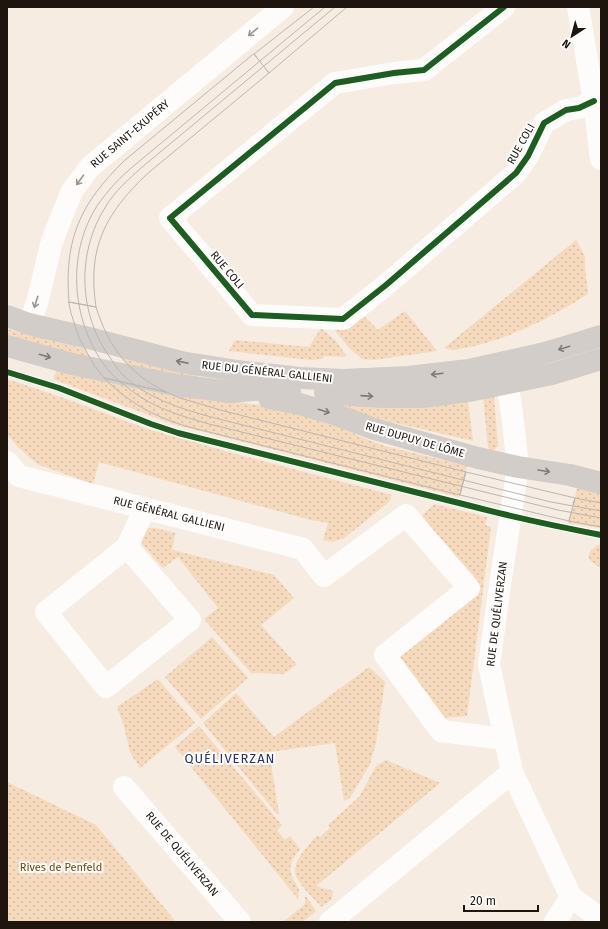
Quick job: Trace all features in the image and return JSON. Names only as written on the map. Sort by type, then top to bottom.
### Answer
[{"type":"main road","name":"RUE DU GÉNÉRAL GALLIENI","points":[[7,316],[28,324],[181,362],[237,371],[300,378],[343,380],[408,377],[469,370],[506,373],[552,374],[601,359]]},
{"type":"main road","name":"RUE DU GÉNÉRAL GALLIENI","points":[[7,346],[72,364],[176,385],[231,392],[265,389],[382,397],[423,396],[474,390],[545,353],[601,336]]},
{"type":"main road","name":"RUE DUPUY DE LÔME","points":[[231,392],[300,404],[337,415],[374,430],[518,467],[570,475],[601,483]]},
{"type":"street","name":"RUE SAINT-EXUPÉRY","points":[[28,324],[36,303],[52,241],[60,218],[72,191],[90,167],[283,7]]},
{"type":"street","name":"RUE COLI","points":[[504,7],[424,70],[394,73],[335,83],[170,218],[252,315],[343,319],[386,285],[516,173],[528,156],[544,123],[566,110],[579,108],[594,101]]},
{"type":"street","points":[[578,7],[594,101],[601,159]]},
{"type":"street","name":"RUE DE QUÉLIVERZAN","points":[[506,373],[518,467],[500,578],[489,665],[512,772],[572,897]]},
{"type":"street","name":"RUE GÉNÉRAL GALLIENI","points":[[7,462],[19,476],[303,548],[324,576],[406,515],[469,588],[385,655],[441,731],[505,740]]},
{"type":"street","points":[[127,547],[190,620],[106,687],[46,612],[127,547],[145,508]]},
{"type":"street","points":[[330,922],[512,772]]},
{"type":"street","name":"RUE DE QUÉLIVERZAN","points":[[124,786],[240,922]]},
{"type":"street","points":[[555,922],[572,897],[601,919]]},
{"type":"green space","points":[[576,240],[585,256],[588,294],[547,318],[504,337],[459,349],[451,350],[444,348]]},
{"type":"green space","points":[[405,311],[437,351],[373,360],[362,359],[348,347],[331,325],[364,316],[378,330]]},
{"type":"green space","points":[[321,328],[336,341],[347,357],[325,356],[322,359],[311,360],[229,351],[235,340],[309,347]]},
{"type":"green space","points":[[7,329],[85,349],[92,361],[7,341]]},
{"type":"green space","points":[[120,357],[197,373],[198,382],[132,370]]},
{"type":"green space","points":[[58,367],[187,395],[273,407],[333,423],[361,437],[385,446],[467,466],[460,495],[459,497],[172,424],[53,379]]},
{"type":"green space","points":[[7,379],[147,429],[392,495],[389,502],[343,539],[331,542],[323,540],[328,523],[311,520],[99,462],[93,484],[37,464],[18,447],[7,434]]},
{"type":"green space","points":[[492,394],[494,397],[498,446],[493,451],[488,447],[483,396]]},
{"type":"green space","points":[[340,400],[468,401],[473,441],[340,410]]},
{"type":"green space","points":[[578,485],[601,490],[601,528],[568,523]]},
{"type":"green space","points":[[434,504],[487,517],[485,525],[491,527],[467,716],[443,718],[398,655],[481,589],[422,516]]},
{"type":"green space","points":[[143,528],[155,528],[175,533],[172,550],[274,575],[294,598],[261,625],[297,665],[283,674],[251,673],[204,619],[218,608],[178,557],[163,568],[142,544]]},
{"type":"green space","points":[[598,545],[601,545],[601,568],[588,557],[591,550]]},
{"type":"green space","points":[[212,637],[248,678],[201,719],[165,677]]},
{"type":"green space","points":[[369,667],[385,682],[376,743],[370,764],[350,798],[344,801],[335,743],[269,752],[279,813],[277,814],[203,723],[236,693],[274,737]]},
{"type":"green space","points":[[158,679],[195,723],[140,768],[130,752],[123,723],[117,707]]},
{"type":"green space","points":[[199,726],[282,825],[277,830],[285,840],[290,836],[300,849],[291,864],[290,869],[299,889],[298,899],[175,747]]},
{"type":"green space","points":[[386,760],[440,783],[316,886],[333,891],[332,899],[321,907],[297,878],[295,873],[298,861],[305,849],[317,835],[320,837],[330,828],[328,825],[359,797],[376,766]]},
{"type":"green space","name":"Rives de Penfeld","points":[[7,782],[96,825],[176,922],[7,922]]},
{"type":"green space","points":[[305,895],[316,911],[303,922],[283,922],[305,904]]},
{"type":"tram line","points":[[257,58],[254,54],[314,7]]},
{"type":"tram line","points":[[325,7],[130,169],[106,194],[97,206],[87,226],[80,247],[77,268],[77,290],[81,312],[87,333],[97,353],[109,371],[119,381],[139,396],[155,405],[182,416],[209,424],[558,510],[601,518]]},
{"type":"tram line","points":[[335,7],[141,168],[113,195],[96,224],[89,243],[86,263],[85,283],[87,303],[92,323],[100,341],[118,369],[131,382],[152,396],[175,406],[211,417],[551,502],[601,511]]},
{"type":"tram line","points":[[266,69],[269,73],[347,7]]},
{"type":"tram line","points":[[254,54],[269,73],[147,174],[120,203],[110,218],[102,233],[94,267],[96,307],[69,302],[69,259],[73,241],[78,224],[96,192],[124,161],[254,54]]},
{"type":"tram line","points":[[69,302],[96,307],[107,334],[122,357],[141,377],[166,392],[104,378],[94,365],[79,338],[69,302]]},
{"type":"tram line","points":[[104,378],[166,392],[180,398],[224,411],[466,472],[460,495],[185,426],[151,413],[113,387],[104,378]]},
{"type":"tram line","points":[[466,472],[575,498],[569,521],[460,495],[466,472]]},
{"type":"tram line","points":[[573,504],[575,498],[601,503]]},
{"type":"tram line","points":[[570,517],[569,521],[601,527]]},
{"type":"cycle path","points":[[504,7],[424,70],[394,73],[335,83],[170,218],[252,315],[343,319],[386,285],[516,173],[528,156],[544,123],[566,110],[579,108],[594,101]]},
{"type":"cycle path","points":[[7,372],[59,388],[178,433],[500,513],[601,535]]},
{"type":"district","name":"QUÉLIVERZAN","points":[[230,758]]}]
